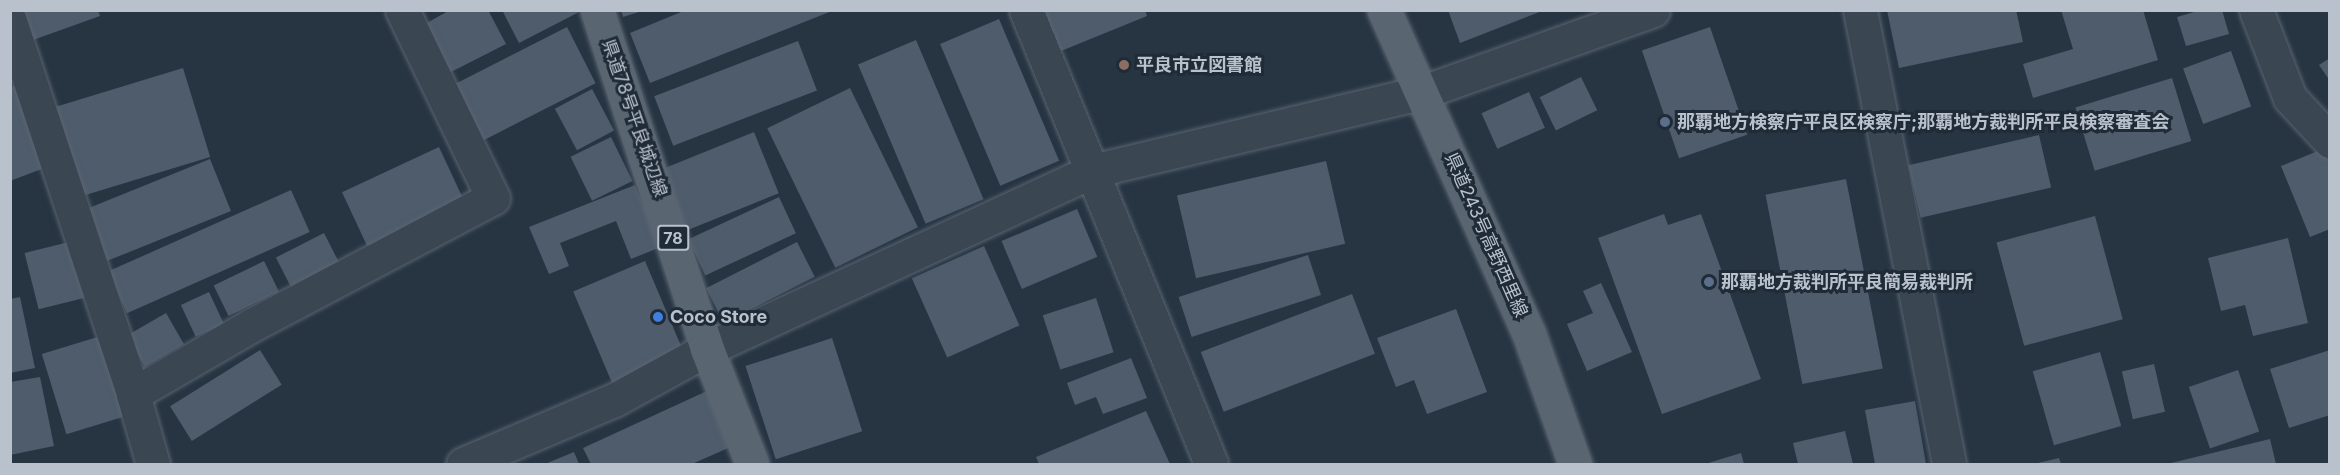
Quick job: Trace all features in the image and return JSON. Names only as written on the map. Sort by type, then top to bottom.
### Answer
[{"type":"main road","name":"県道78号平良城辺線","points":[[597,10],[655,180],[707,349],[752,465]]},
{"type":"main road","name":"県道243号高野西里線","points":[[1384,10],[1423,92],[1529,334],[1575,465]]},
{"type":"street","points":[[133,394],[252,325],[493,198],[402,10]]},
{"type":"street","points":[[1026,10],[1211,465]]},
{"type":"street","points":[[465,464],[614,400],[707,349],[1092,171],[1423,92],[1653,10]]},
{"type":"street","points":[[1860,10],[1949,465]]},
{"type":"street","points":[[2256,10],[2290,98],[2330,141]]},
{"type":"street","points":[[10,21],[133,394],[153,465]]},
{"type":"building","points":[[23,10],[98,10],[100,16],[33,40]]},
{"type":"building","points":[[450,10],[488,10],[506,44],[451,72],[425,24]]},
{"type":"building","points":[[502,10],[583,10],[519,43]]},
{"type":"building","points":[[621,10],[642,10],[642,11],[623,17]]},
{"type":"building","points":[[686,10],[832,11],[650,83],[630,33]]},
{"type":"building","points":[[1043,10],[1145,10],[1147,16],[1061,51]]},
{"type":"building","points":[[1448,10],[1542,10],[1542,11],[1460,43]]},
{"type":"building","points":[[1887,10],[2016,10],[2023,42],[1899,68]]},
{"type":"building","points":[[2061,10],[2143,10],[2158,60],[2033,98],[2023,64],[2073,49]]},
{"type":"building","points":[[2201,10],[2222,10],[2229,34],[2186,46],[2177,17]]},
{"type":"building","points":[[999,19],[1059,161],[1000,186],[940,44]]},
{"type":"building","points":[[567,27],[596,83],[484,140],[456,84]]},
{"type":"building","points":[[1710,27],[1747,135],[1679,158],[1642,50]]},
{"type":"building","points":[[916,40],[984,199],[926,224],[858,65]]},
{"type":"building","points":[[798,41],[817,90],[673,146],[654,96]]},
{"type":"building","points":[[2231,51],[2251,106],[2203,124],[2183,68]]},
{"type":"building","points":[[2330,58],[2330,81],[2319,65]]},
{"type":"building","points":[[183,68],[210,157],[78,197],[51,108]]},
{"type":"building","points":[[1581,77],[1597,110],[1556,130],[1540,97]]},
{"type":"building","points":[[2172,78],[2191,141],[2095,171],[2075,108]]},
{"type":"building","points":[[17,85],[47,167],[10,181],[10,87]]},
{"type":"building","points":[[850,88],[918,227],[835,268],[767,128]]},
{"type":"building","points":[[592,89],[614,130],[577,150],[555,109]]},
{"type":"building","points":[[1529,92],[1545,128],[1497,149],[1481,113]]},
{"type":"building","points":[[754,132],[779,193],[686,231],[661,169]]},
{"type":"building","points":[[2039,135],[2051,188],[1921,218],[1908,165]]},
{"type":"building","points":[[611,137],[632,181],[592,201],[571,157]]},
{"type":"building","points":[[439,147],[464,201],[367,247],[342,192]]},
{"type":"building","points":[[2318,151],[2330,161],[2330,229],[2310,237],[2281,166]]},
{"type":"building","points":[[210,159],[231,211],[105,262],[84,210]]},
{"type":"building","points":[[1326,161],[1345,244],[1196,278],[1177,195]]},
{"type":"building","points":[[1846,179],[1883,368],[1802,384],[1766,195]]},
{"type":"building","points":[[635,185],[661,247],[631,259],[616,221],[560,243],[569,266],[549,274],[529,227]]},
{"type":"building","points":[[291,190],[310,232],[127,313],[108,271]]},
{"type":"building","points":[[779,197],[796,233],[705,276],[688,239]]},
{"type":"building","points":[[1077,209],[1097,257],[1022,289],[1002,241]]},
{"type":"building","points":[[1664,214],[1668,225],[1701,214],[1761,379],[1662,414],[1598,238]]},
{"type":"building","points":[[2095,216],[2123,319],[2024,346],[1996,242]]},
{"type":"building","points":[[324,233],[339,263],[291,288],[276,258]]},
{"type":"building","points":[[2288,238],[2308,323],[2253,336],[2245,305],[2221,311],[2208,258]]},
{"type":"building","points":[[77,240],[91,296],[39,309],[25,253]]},
{"type":"building","points":[[797,242],[815,277],[724,323],[706,288]]},
{"type":"building","points":[[984,246],[1019,325],[947,358],[912,278]]},
{"type":"building","points":[[1308,255],[1321,295],[1192,337],[1179,297]]},
{"type":"building","points":[[264,261],[279,292],[229,316],[214,286]]},
{"type":"building","points":[[645,261],[685,355],[613,385],[573,291]]},
{"type":"building","points":[[1601,283],[1632,352],[1587,371],[1567,324],[1593,313],[1583,291]]},
{"type":"building","points":[[209,292],[224,324],[196,337],[181,305]]},
{"type":"building","points":[[1352,294],[1375,354],[1224,412],[1201,352]]},
{"type":"building","points":[[20,297],[35,368],[10,373],[10,299]]},
{"type":"building","points":[[1096,298],[1114,352],[1060,370],[1043,315]]},
{"type":"building","points":[[1456,309],[1487,392],[1427,414],[1414,380],[1396,387],[1377,338]]},
{"type":"building","points":[[166,313],[184,344],[145,367],[127,336]]},
{"type":"building","points":[[104,335],[129,415],[66,434],[42,354]]},
{"type":"building","points":[[832,338],[862,431],[776,459],[745,366]]},
{"type":"building","points":[[260,350],[282,385],[192,441],[170,406]]},
{"type":"building","points":[[2330,350],[2330,415],[2289,428],[2270,369]]},
{"type":"building","points":[[2100,352],[2121,426],[2054,445],[2033,371]]},
{"type":"building","points":[[1131,358],[1147,398],[1103,414],[1096,397],[1075,405],[1067,383]]},
{"type":"building","points":[[2154,364],[2165,412],[2133,419],[2122,371]]},
{"type":"building","points":[[2238,370],[2259,431],[2210,448],[2189,387]]},
{"type":"building","points":[[40,377],[54,446],[10,455],[10,382]]},
{"type":"building","points":[[709,390],[735,445],[692,464],[591,464],[583,448]]},
{"type":"building","points":[[1915,401],[1926,464],[1875,464],[1865,410]]},
{"type":"building","points":[[1146,411],[1170,464],[1039,464],[1036,457]]},
{"type":"building","points":[[1845,431],[1853,464],[1798,464],[1793,443]]},
{"type":"building","points":[[2270,439],[2276,464],[2167,464]]},
{"type":"building","points":[[574,452],[579,464],[545,464]]},
{"type":"building","points":[[1741,453],[1744,464],[1705,464]]},
{"type":"building","points":[[2059,458],[2061,464],[2034,464]]},
{"type":"place","name":"平良市立図書館","points":[[1124,65]]},
{"type":"place","name":"那覇地方検察庁平良区検察庁;那覇地方裁判所平良検察審査会","points":[[1665,122]]},
{"type":"place","name":"那覇地方裁判所平良簡易裁判所","points":[[1709,282]]},
{"type":"place","name":"Coco Store","points":[[658,317]]}]
